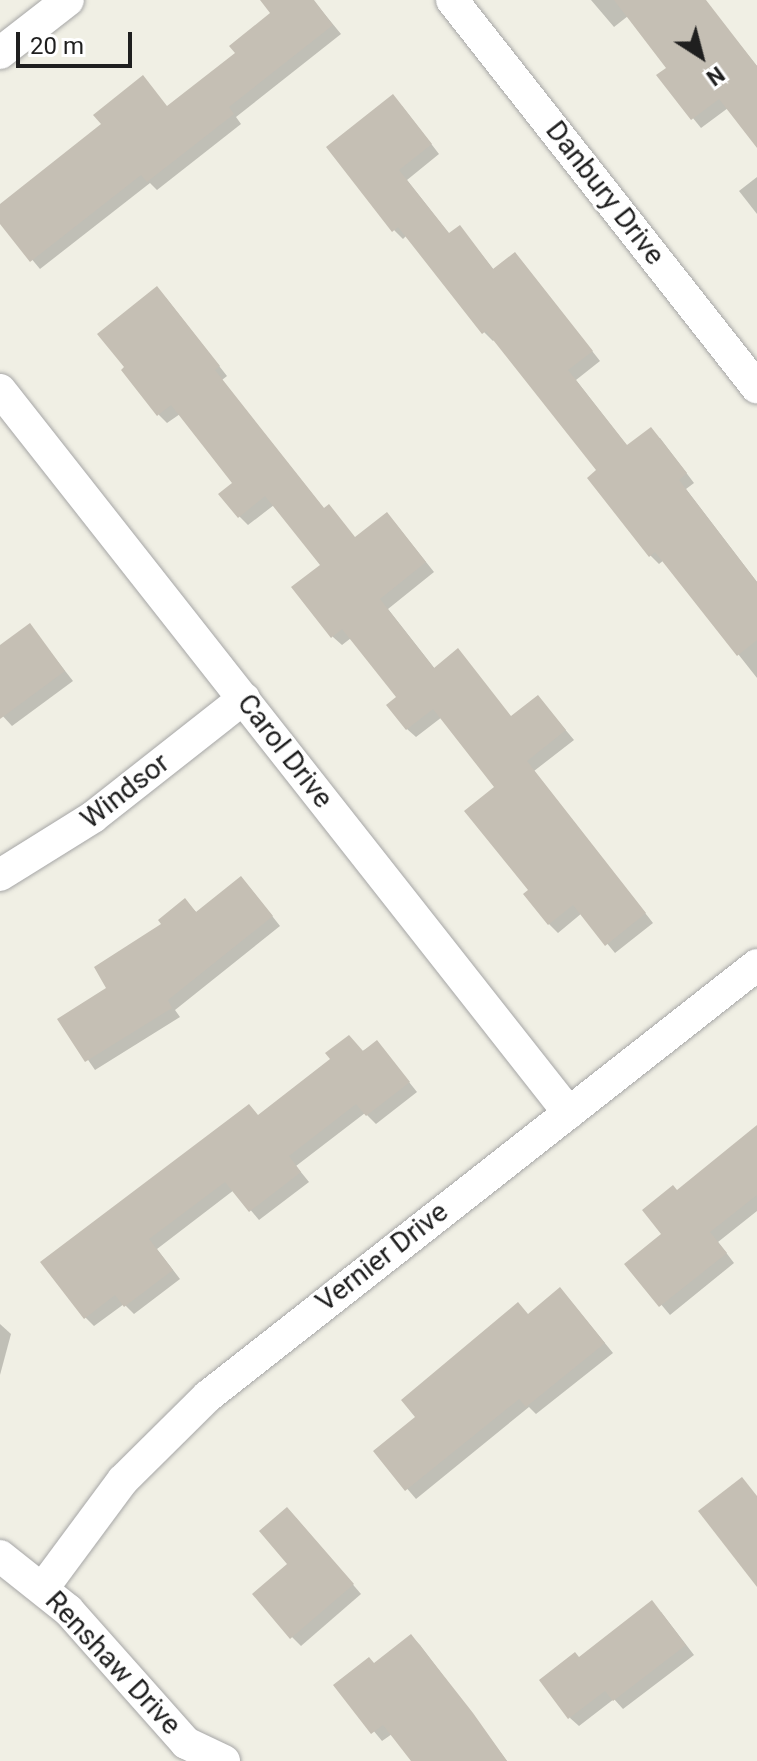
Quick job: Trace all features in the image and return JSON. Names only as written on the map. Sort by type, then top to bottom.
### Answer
[{"type":"street","points":[[0,53],[68,0]]},
{"type":"street","name":"Danbury Drive","points":[[452,0],[757,387]]},
{"type":"street","name":"Carol Drive","points":[[0,390],[569,1113]]},
{"type":"street","name":"Windsor","points":[[0,875],[93,817],[244,698]]},
{"type":"street","name":"Vernier Drive","points":[[43,1588],[123,1480],[208,1396],[757,965]]},
{"type":"street","name":"Renshaw Drive","points":[[0,1556],[43,1588],[103,1648],[188,1752],[224,1761]]},
{"type":"building","points":[[260,0],[314,0],[333,25],[229,107],[234,114],[147,182],[141,175],[30,262],[0,224],[0,204],[101,124],[93,115],[143,75],[167,106],[235,53],[229,46],[270,13]]},
{"type":"building","points":[[614,0],[706,0],[757,66],[757,148],[719,99],[691,120],[656,75],[666,68]]},
{"type":"building","points":[[393,94],[432,144],[399,170],[449,233],[460,225],[493,269],[515,252],[593,351],[568,370],[627,445],[651,427],[687,473],[679,480],[757,582],[757,640],[737,656],[655,552],[649,557],[587,478],[596,470],[486,331],[482,334],[398,227],[392,232],[326,147]]},
{"type":"building","points":[[157,286],[220,366],[215,370],[324,508],[329,504],[355,537],[387,512],[426,562],[380,599],[434,668],[458,648],[511,716],[538,695],[566,730],[527,761],[646,913],[605,946],[573,905],[548,925],[523,894],[528,890],[464,811],[494,787],[433,709],[406,730],[386,705],[396,697],[342,629],[331,638],[291,587],[320,565],[265,496],[238,518],[218,494],[232,483],[171,405],[157,416],[121,370],[124,367],[97,334]]},
{"type":"building","points":[[30,623],[65,671],[0,719],[0,645]]},
{"type":"building","points":[[241,876],[273,916],[168,1000],[172,1008],[85,1062],[57,1019],[106,988],[94,967],[161,924],[158,920],[185,898],[196,912]]},
{"type":"building","points":[[349,1035],[363,1051],[377,1040],[410,1082],[366,1116],[356,1104],[289,1156],[301,1172],[249,1212],[225,1182],[149,1239],[173,1270],[124,1307],[115,1295],[84,1319],[40,1262],[249,1104],[258,1115],[330,1059],[325,1053]]},
{"type":"building","points":[[757,1125],[757,1195],[710,1232],[727,1253],[659,1307],[624,1264],[661,1234],[642,1210],[673,1185],[677,1190]]},
{"type":"building","points":[[560,1287],[605,1343],[526,1407],[519,1399],[405,1491],[373,1451],[415,1417],[401,1400],[518,1302],[528,1314]]},
{"type":"building","points":[[742,1477],[757,1496],[757,1587],[698,1511]]},
{"type":"building","points":[[287,1507],[354,1584],[290,1639],[252,1594],[287,1564],[259,1531]]},
{"type":"building","points":[[652,1600],[686,1645],[613,1701],[605,1691],[568,1719],[539,1680],[575,1652],[579,1657]]},
{"type":"building","points":[[411,1634],[507,1761],[411,1761],[383,1725],[371,1734],[333,1685],[369,1657],[374,1663]]}]
